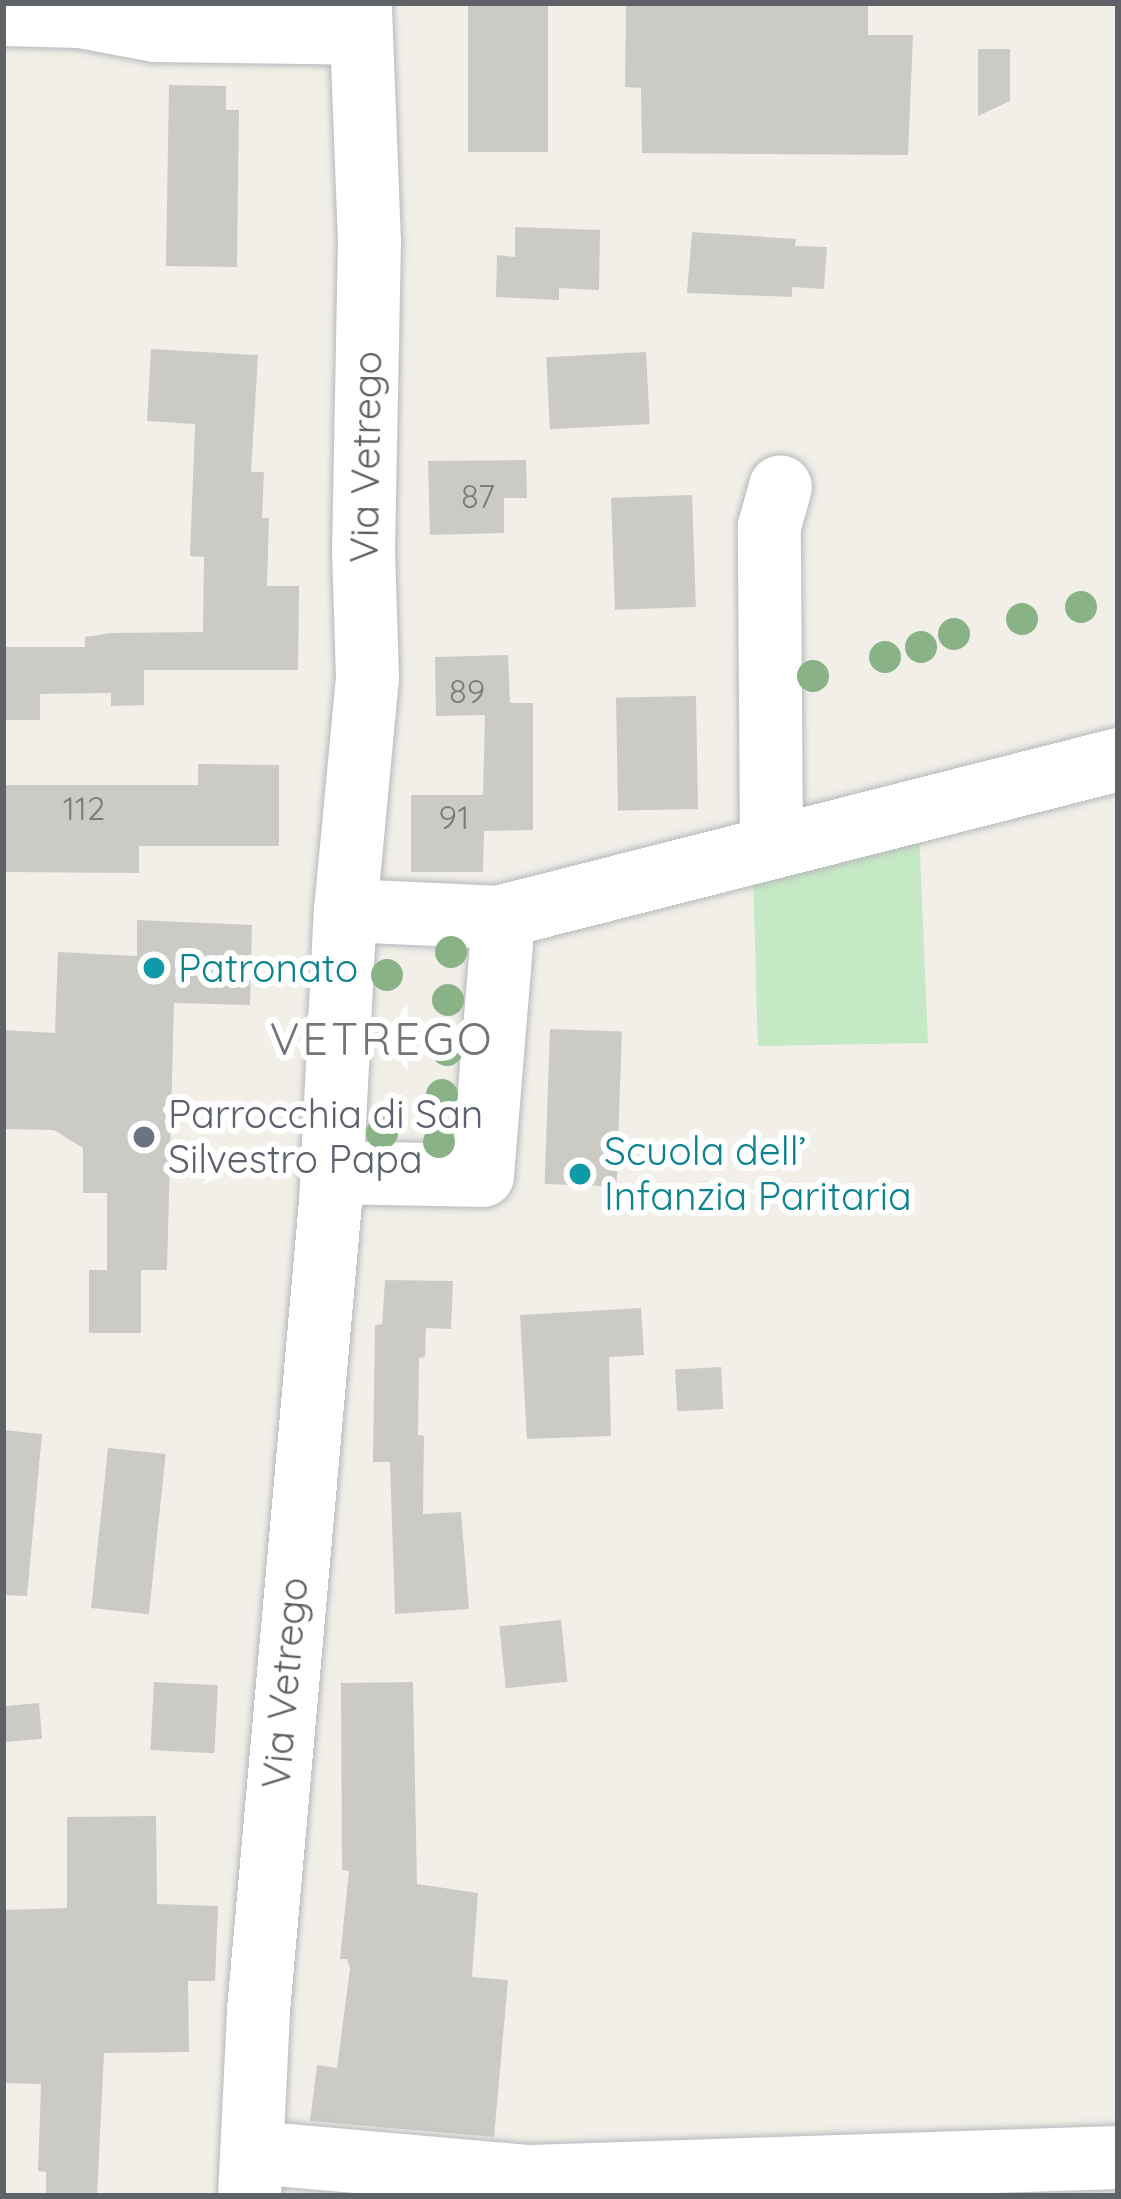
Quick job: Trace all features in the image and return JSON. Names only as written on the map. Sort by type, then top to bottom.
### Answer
[{"type":"street","points":[[3,14],[80,16],[155,30],[360,18]]},
{"type":"street","name":"Via Vetrego","points":[[251,2174],[272,1832],[331,1172],[344,910],[367,677],[363,551],[369,242],[360,18]]},
{"type":"street","points":[[771,844],[781,766],[769,526],[780,486]]},
{"type":"street","points":[[344,910],[497,917],[1118,759]]},
{"type":"street","points":[[331,1172],[482,1175],[501,942],[497,917]]},
{"type":"street","points":[[251,2174],[530,2176],[1118,2157]]},
{"type":"green space","points":[[919,831],[928,1043],[758,1046],[753,877]]},
{"type":"building","points":[[468,3],[548,3],[548,152],[468,152]]},
{"type":"building","points":[[626,3],[868,3],[868,35],[913,35],[908,155],[642,153],[641,88],[625,87]]},
{"type":"building","points":[[978,49],[1010,49],[1010,101],[978,116]]},
{"type":"building","points":[[169,85],[226,86],[226,110],[239,110],[237,267],[166,266]]},
{"type":"building","points":[[515,227],[600,230],[599,290],[559,288],[559,300],[496,297],[497,255],[515,257]]},
{"type":"building","points":[[692,232],[796,239],[795,246],[827,247],[824,289],[792,287],[792,297],[687,293]]},
{"type":"building","points":[[151,349],[258,355],[251,472],[264,472],[262,518],[269,518],[267,586],[299,586],[298,670],[144,670],[144,705],[111,706],[111,693],[40,694],[40,720],[3,720],[3,647],[85,647],[85,637],[111,633],[203,632],[204,557],[190,556],[195,424],[147,421]]},
{"type":"building","points":[[646,352],[650,424],[550,429],[546,357]]},
{"type":"building","points":[[526,460],[527,498],[504,498],[504,533],[430,535],[428,461]]},
{"type":"building","points":[[692,495],[696,607],[615,610],[611,498]]},
{"type":"building","points":[[508,655],[510,703],[533,703],[533,830],[484,831],[483,872],[411,872],[411,795],[483,795],[485,715],[436,716],[435,657]]},
{"type":"building","points":[[696,696],[698,809],[618,810],[616,697]]},
{"type":"building","points":[[198,764],[279,765],[279,846],[139,846],[139,873],[3,872],[3,785],[198,785]]},
{"type":"building","points":[[137,920],[252,925],[250,1005],[174,1003],[167,1270],[141,1270],[141,1333],[89,1333],[89,1270],[107,1270],[107,1193],[83,1193],[83,1148],[54,1130],[3,1129],[3,1030],[55,1033],[58,952],[137,956]]},
{"type":"building","points":[[550,1029],[622,1032],[617,1186],[545,1184]]},
{"type":"building","points":[[385,1280],[453,1281],[451,1329],[426,1328],[425,1357],[419,1358],[418,1435],[424,1436],[423,1514],[461,1512],[469,1609],[395,1614],[390,1462],[373,1462],[375,1325],[382,1324]]},
{"type":"building","points":[[641,1308],[644,1355],[609,1357],[611,1436],[527,1439],[520,1315]]},
{"type":"building","points":[[721,1367],[723,1409],[677,1411],[675,1369]]},
{"type":"building","points":[[3,1430],[42,1434],[27,1596],[3,1595]]},
{"type":"building","points":[[108,1448],[166,1454],[149,1614],[91,1608]]},
{"type":"building","points":[[561,1620],[567,1682],[506,1688],[499,1626]]},
{"type":"building","points":[[154,1682],[218,1685],[214,1753],[150,1750]]},
{"type":"building","points":[[413,1682],[417,1884],[478,1893],[472,1977],[508,1980],[494,2137],[310,2121],[317,2065],[337,2068],[350,1969],[347,1959],[340,1959],[349,1871],[342,1870],[341,1683]]},
{"type":"building","points":[[39,1703],[42,1739],[6,1742],[3,1706]]},
{"type":"building","points":[[156,1816],[157,1904],[218,1906],[215,1981],[188,1981],[189,2052],[104,2053],[97,2196],[46,2196],[46,2172],[38,2171],[41,2084],[3,2083],[3,1910],[67,1908],[67,1817]]},
{"type":"place","name":"Patronato","points":[[154,968]]},
{"type":"place","name":"Parrocchia di San Silvestro Papa","points":[[144,1137]]},
{"type":"place","name":"Scuola dell’ Infanzia Paritaria","points":[[580,1174]]},
{"type":"district","name":"VETREGO","points":[[382,1039]]}]
